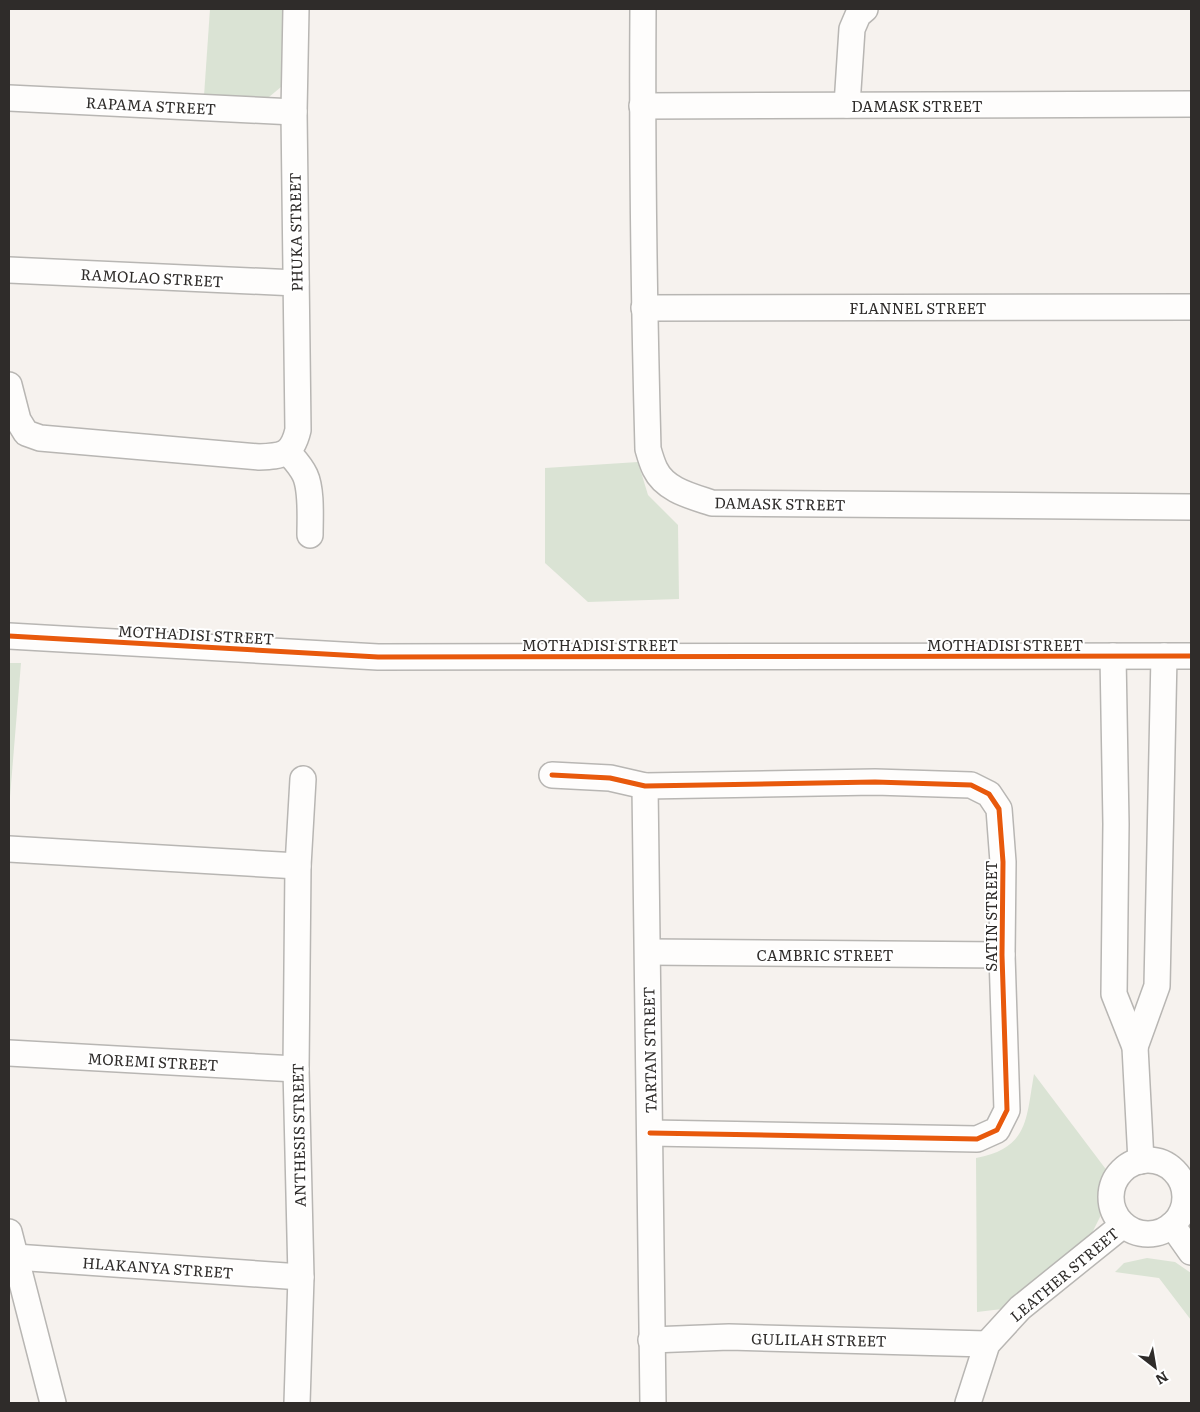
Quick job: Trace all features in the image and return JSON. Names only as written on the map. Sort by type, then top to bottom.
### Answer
[{"type":"street","name":"PHUKA STREET","points":[[288,452],[295,442],[298,430],[294,112],[296,9]]},
{"type":"street","name":"DAMASK STREET","points":[[643,9],[644,308],[648,449],[655,470],[667,484],[684,494],[712,503],[1191,507]]},
{"type":"street","points":[[847,105],[852,29],[858,15],[865,9]]},
{"type":"street","name":"RAPAMA STREET","points":[[9,98],[294,112]]},
{"type":"street","name":"DAMASK STREET","points":[[642,106],[1191,104]]},
{"type":"street","name":"RAMOLAO STREET","points":[[9,270],[296,283]]},
{"type":"street","name":"FLANNEL STREET","points":[[644,308],[1191,307]]},
{"type":"street","points":[[9,385],[18,420],[26,433],[40,438],[259,457],[288,452],[301,467],[309,487],[310,535]]},
{"type":"street","name":"MOTHADISI STREET","points":[[9,636],[378,657],[1191,656]]},
{"type":"street","points":[[1113,656],[1116,824],[1114,994],[1135,1047],[1140,1161]]},
{"type":"street","points":[[1135,1047],[1157,986],[1164,656]]},
{"type":"street","name":"SATIN STREET","points":[[552,775],[610,778],[646,786],[875,782],[971,785],[989,794],[999,809],[1003,862],[1002,955],[1007,1110],[997,1130],[977,1139],[650,1133]]},
{"type":"street","name":"ANTHESIS STREET","points":[[297,1403],[301,1277],[296,1069],[298,866],[304,779]]},
{"type":"street","name":"TARTAN STREET","points":[[646,786],[652,1403]]},
{"type":"street","points":[[9,849],[298,866]]},
{"type":"street","name":"CAMBRIC STREET","points":[[648,952],[1002,955]]},
{"type":"street","name":"MOREMI STREET","points":[[9,1053],[296,1069]]},
{"type":"street","points":[[1152,1160],[1164,1164],[1186,1177],[1185,1204],[1180,1216],[1172,1225],[1163,1231],[1153,1234],[1142,1234],[1132,1231],[1123,1225],[1114,1211],[1111,1193],[1114,1182],[1120,1172],[1140,1161],[1152,1160]]},
{"type":"street","name":"LEATHER STREET","points":[[968,1403],[987,1344],[1020,1308],[1123,1225]]},
{"type":"street","points":[[1172,1225],[1191,1252]]},
{"type":"street","points":[[9,1232],[53,1403]]},
{"type":"street","name":"HLAKANYA STREET","points":[[15,1257],[301,1277]]},
{"type":"street","name":"GULILAH STREET","points":[[651,1340],[729,1337],[987,1344]]},
{"type":"green space","points":[[210,9],[286,9],[284,72],[281,87],[269,97],[245,103],[204,96]]},
{"type":"green space","points":[[638,462],[648,495],[678,525],[679,599],[588,602],[545,563],[545,468]]},
{"type":"green space","points":[[9,663],[21,663],[9,809]]},
{"type":"green space","points":[[1034,1074],[1111,1176],[1103,1211],[1092,1233],[1002,1309],[977,1312],[976,1158],[1006,1147],[1016,1139],[1026,1118]]},
{"type":"green space","points":[[1147,1258],[1175,1262],[1191,1273],[1191,1320],[1159,1278],[1115,1272],[1124,1263]]},
{"type":"cycle path","points":[[9,636],[378,657],[1191,656]]},
{"type":"cycle path","points":[[552,775],[610,778],[645,786],[875,782],[971,785],[989,794],[999,809],[1003,862],[1002,955],[1007,1110],[997,1130],[977,1139],[650,1133]]}]
